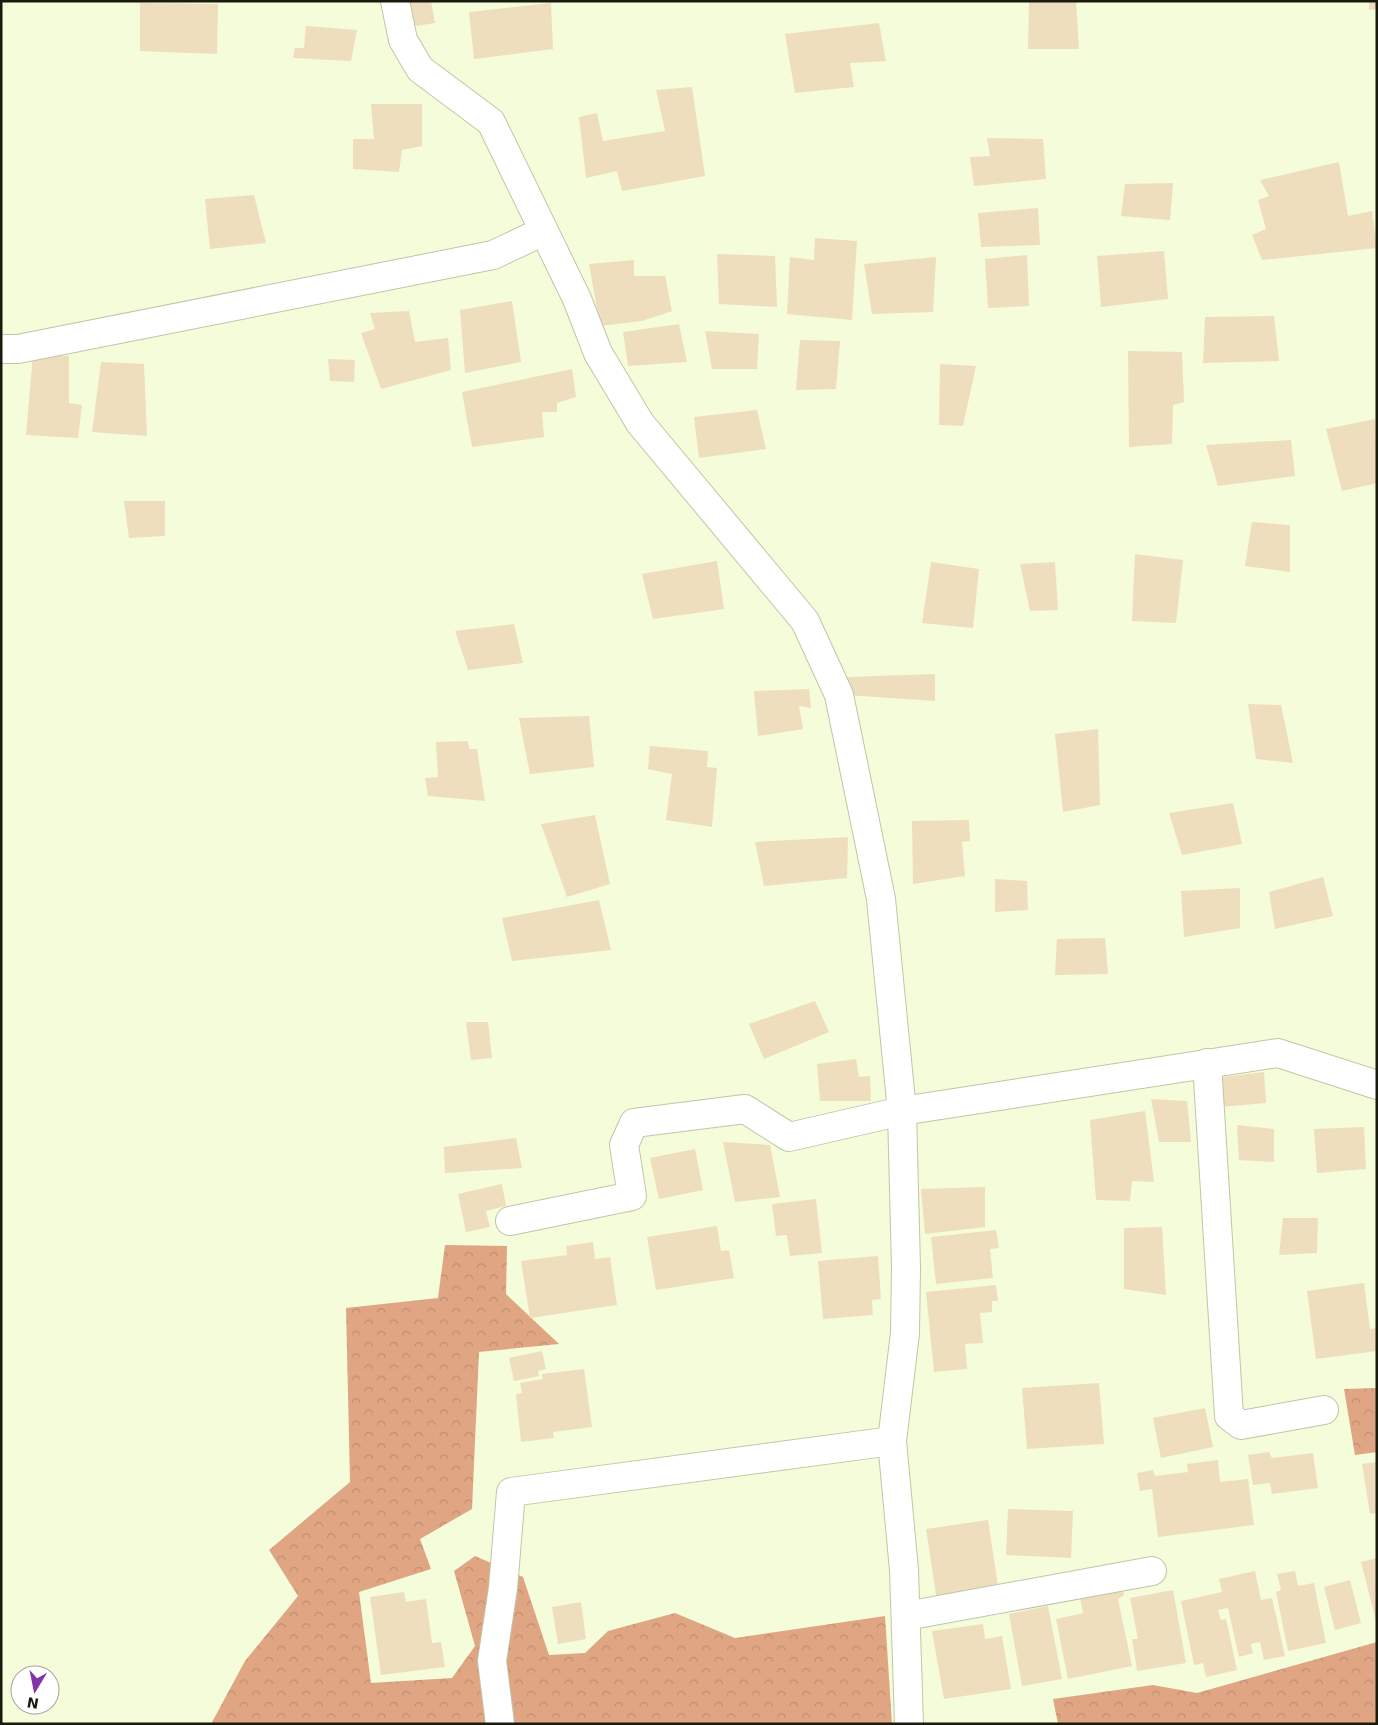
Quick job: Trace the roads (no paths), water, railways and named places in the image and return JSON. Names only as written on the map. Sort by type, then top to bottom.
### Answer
[{"type":"street","points":[[396,1],[403,40],[420,69],[491,122],[577,299],[598,353],[640,423],[805,621],[839,695],[882,899],[902,1111],[906,1268],[905,1333],[892,1441],[904,1570],[909,1724]]},
{"type":"street","points":[[1,349],[18,349],[494,255],[544,230]]},
{"type":"street","points":[[510,1221],[632,1196],[624,1145],[634,1123],[746,1109],[789,1137],[902,1111],[1278,1053],[1377,1085]]},
{"type":"street","points":[[1207,1063],[1228,1416],[1241,1424],[1324,1410]]},
{"type":"street","points":[[500,1724],[492,1661],[503,1588],[511,1492],[892,1441]]},
{"type":"street","points":[[906,1616],[1152,1571]]}]
